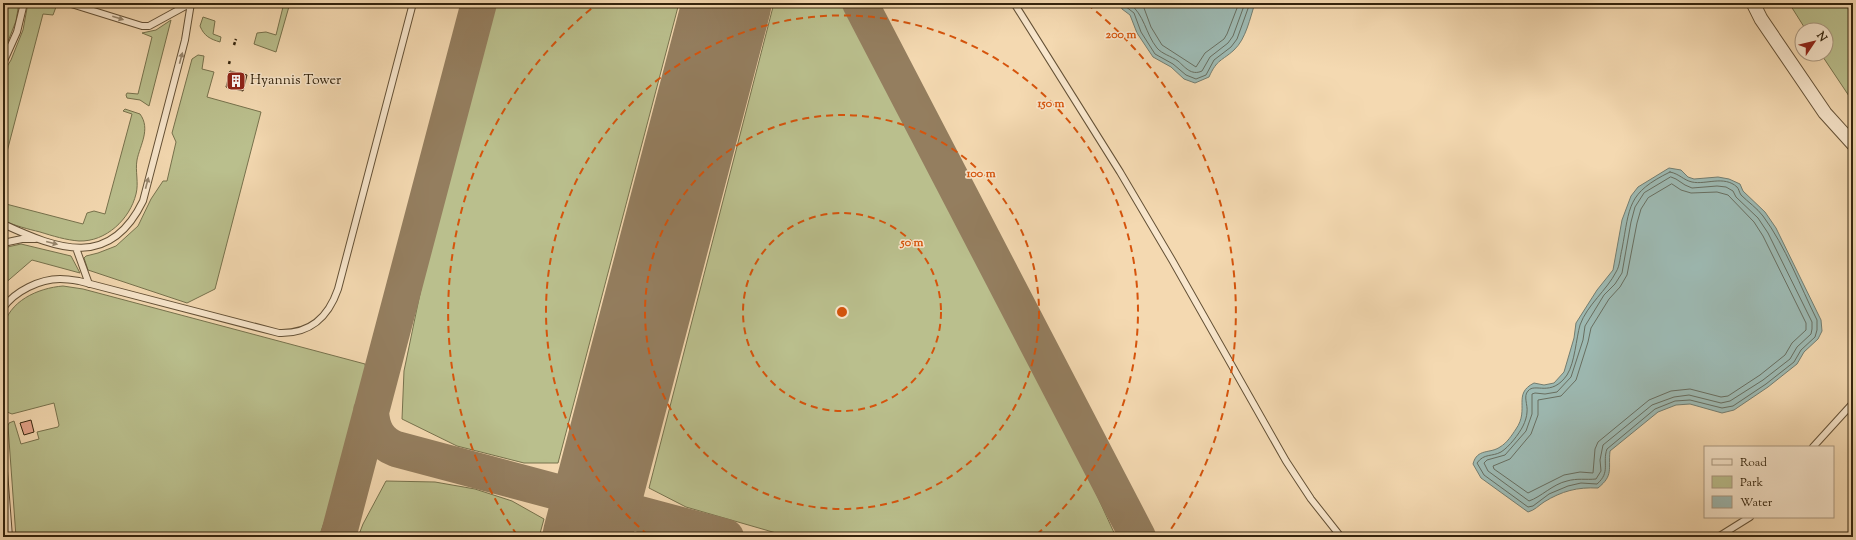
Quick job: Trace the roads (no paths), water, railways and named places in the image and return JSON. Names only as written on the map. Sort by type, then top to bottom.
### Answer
[{"type":"street","points":[[1753,3],[1761,18],[1825,113],[1853,144]]},
{"type":"lane","points":[[3,63],[17,32],[24,3]]},
{"type":"lane","points":[[68,3],[142,26],[149,26],[191,3]]},
{"type":"lane","points":[[3,224],[37,239],[76,248],[96,246],[105,243],[121,232],[135,217],[143,201],[185,40],[191,3]]},
{"type":"lane","points":[[3,308],[15,296],[44,281],[61,279],[90,284],[279,333],[296,332],[318,321],[331,307],[338,289],[413,3]]},
{"type":"lane","points":[[1014,3],[1120,172],[1172,260],[1286,461],[1311,499],[1340,537]]},
{"type":"lane","points":[[3,243],[22,239],[37,239]]},
{"type":"lane","points":[[76,248],[90,284]]},
{"type":"lane","points":[[1814,446],[1853,403]]},
{"type":"lane","points":[[3,458],[9,537]]},
{"type":"lane","points":[[1718,537],[1748,518]]},
{"type":"water","points":[[1120,3],[1255,3],[1242,40],[1234,50],[1217,63],[1209,77],[1195,83],[1184,79],[1171,67],[1153,57],[1137,33],[1130,15],[1122,9]]},
{"type":"water","points":[[1669,168],[1681,170],[1688,177],[1694,179],[1718,177],[1729,179],[1740,184],[1743,191],[1765,212],[1776,228],[1821,320],[1822,331],[1818,339],[1804,352],[1797,364],[1768,387],[1734,410],[1722,413],[1690,404],[1676,405],[1658,412],[1610,451],[1610,467],[1608,475],[1598,488],[1583,488],[1563,492],[1528,512],[1481,478],[1473,464],[1475,459],[1481,453],[1500,447],[1511,436],[1520,422],[1522,415],[1522,397],[1527,387],[1534,383],[1544,385],[1554,383],[1564,372],[1574,338],[1576,323],[1597,290],[1613,270],[1622,220],[1631,196],[1638,187]]},
{"type":"place","name":"Hyannis Tower","points":[[236,81]]}]
